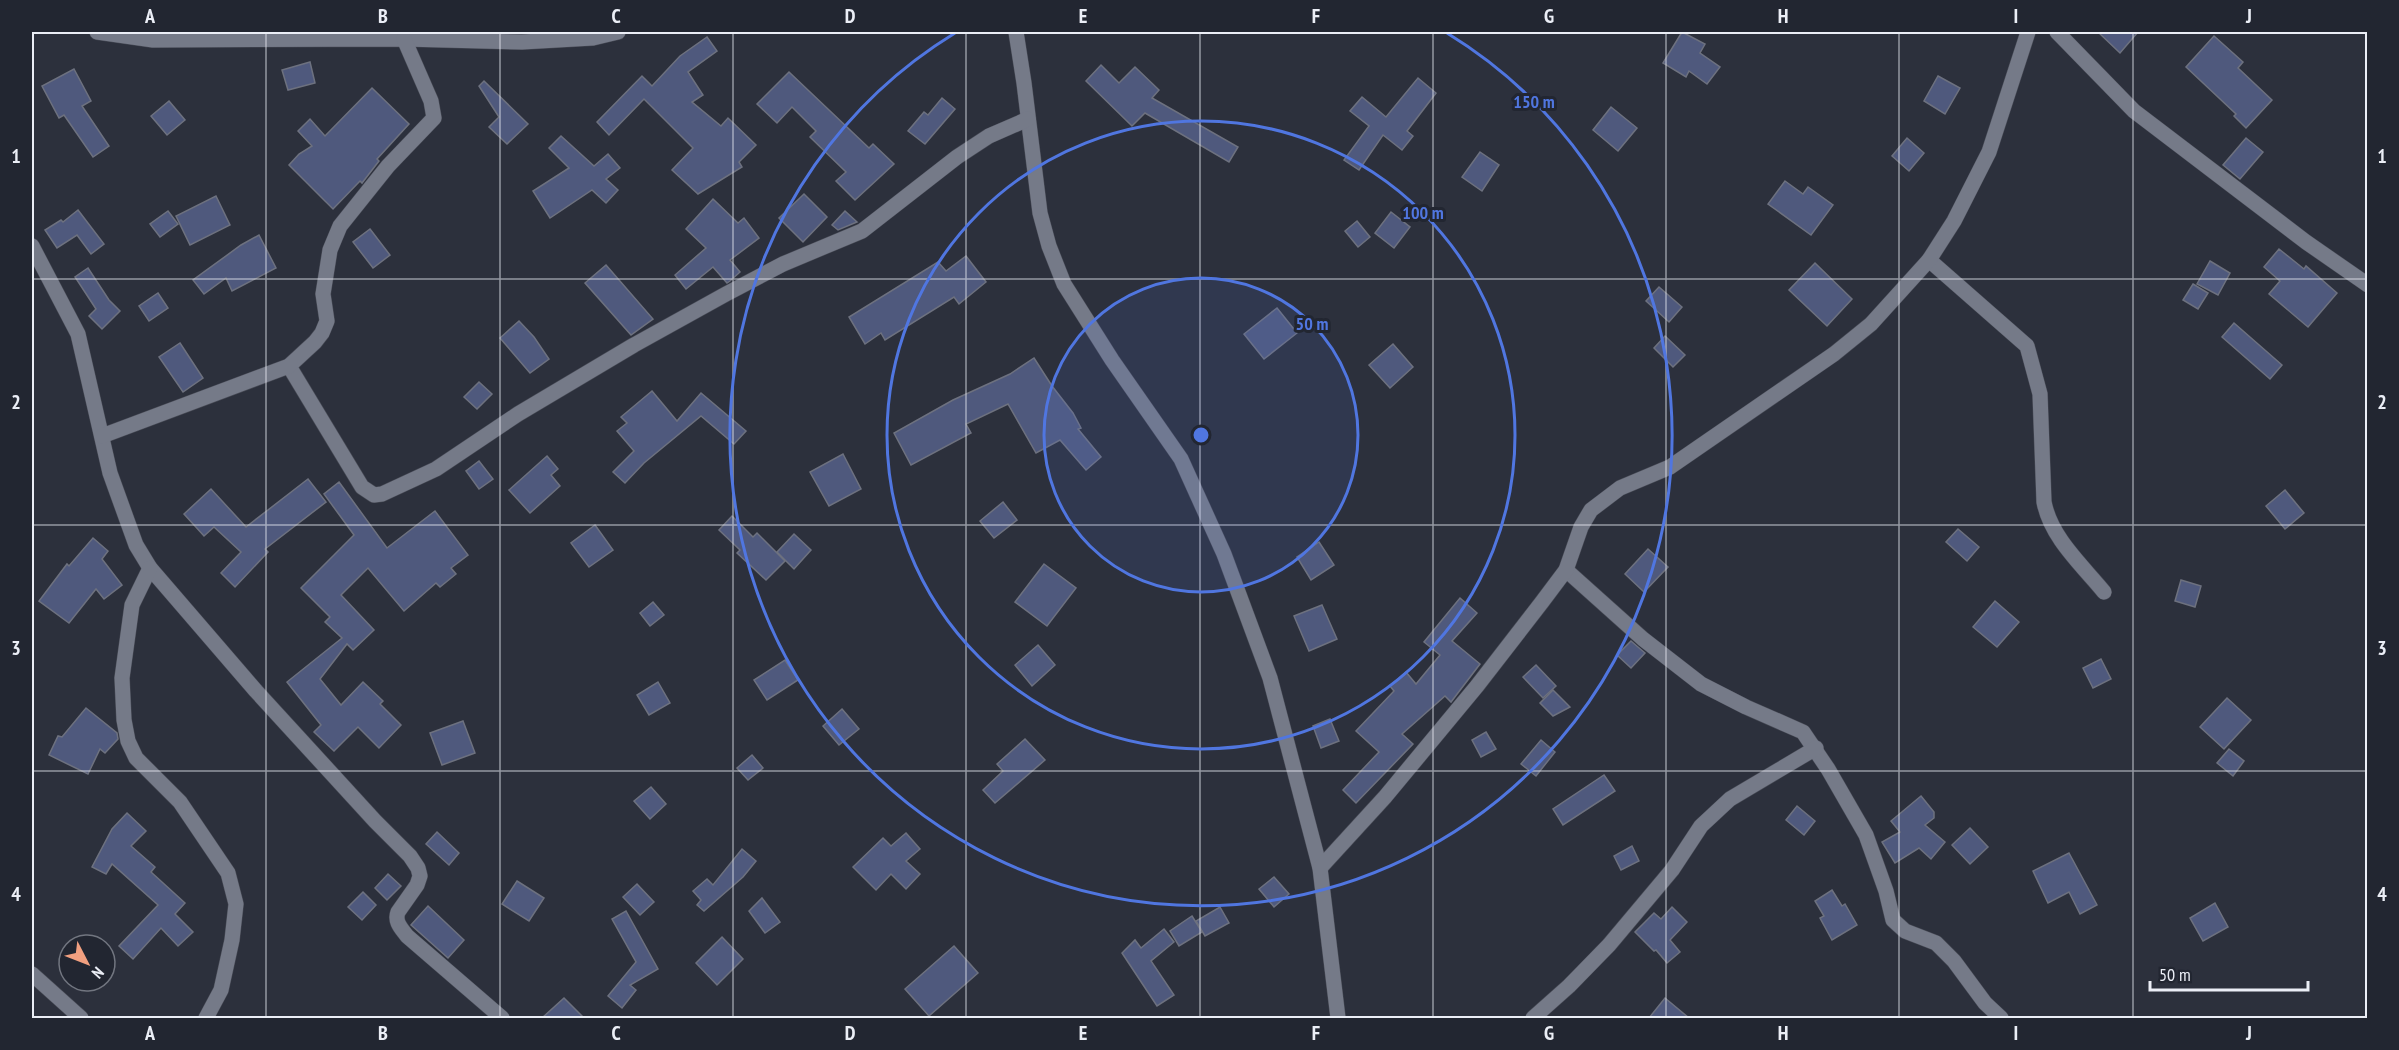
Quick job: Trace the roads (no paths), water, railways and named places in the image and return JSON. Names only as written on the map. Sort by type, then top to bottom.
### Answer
[{"type":"street","points":[[97,32],[153,39],[373,35],[404,39],[522,42],[593,38],[618,32]]},
{"type":"street","points":[[1016,32],[1040,213],[1048,246],[1064,284],[1112,360],[1181,459],[1224,554],[1270,678],[1320,868],[1338,1018]]},
{"type":"street","points":[[1320,868],[1385,797],[1477,686],[1566,570],[1581,527],[1591,510],[1605,497],[1620,488],[1670,467],[1834,354],[1871,324],[1929,260],[1954,221],[1989,152],[2028,32]]},
{"type":"street","points":[[2057,32],[2134,111],[2306,242],[2367,285]]},
{"type":"street","points":[[102,436],[289,366],[322,333],[327,321],[323,294],[330,250],[340,226],[388,166],[434,118],[431,101],[404,39]]},
{"type":"street","points":[[289,366],[363,487],[374,495],[382,494],[436,469],[518,414],[726,294],[783,264],[862,231],[957,157],[989,136],[1028,119]]},
{"type":"street","points":[[32,246],[78,334],[110,473],[136,545],[150,568],[256,691],[410,856],[420,876],[417,885],[398,912],[396,917],[398,923],[407,936],[502,1018]]},
{"type":"street","points":[[1929,260],[2027,346],[2040,394],[2044,502],[2047,517],[2062,542],[2104,592]]},
{"type":"street","points":[[150,568],[132,605],[122,678],[124,720],[128,741],[136,758],[180,802],[228,873],[236,904],[232,940],[221,990],[206,1018]]},
{"type":"street","points":[[1566,570],[1643,639],[1701,684],[1803,732],[1816,748],[1866,835],[1886,891],[1893,920],[1905,931],[1936,943],[1954,961],[1985,1003],[2001,1018]]},
{"type":"street","points":[[1533,1018],[1569,986],[1609,945],[1672,870],[1708,819],[1730,799],[1816,748]]},
{"type":"street","points":[[32,974],[81,1018]]}]
